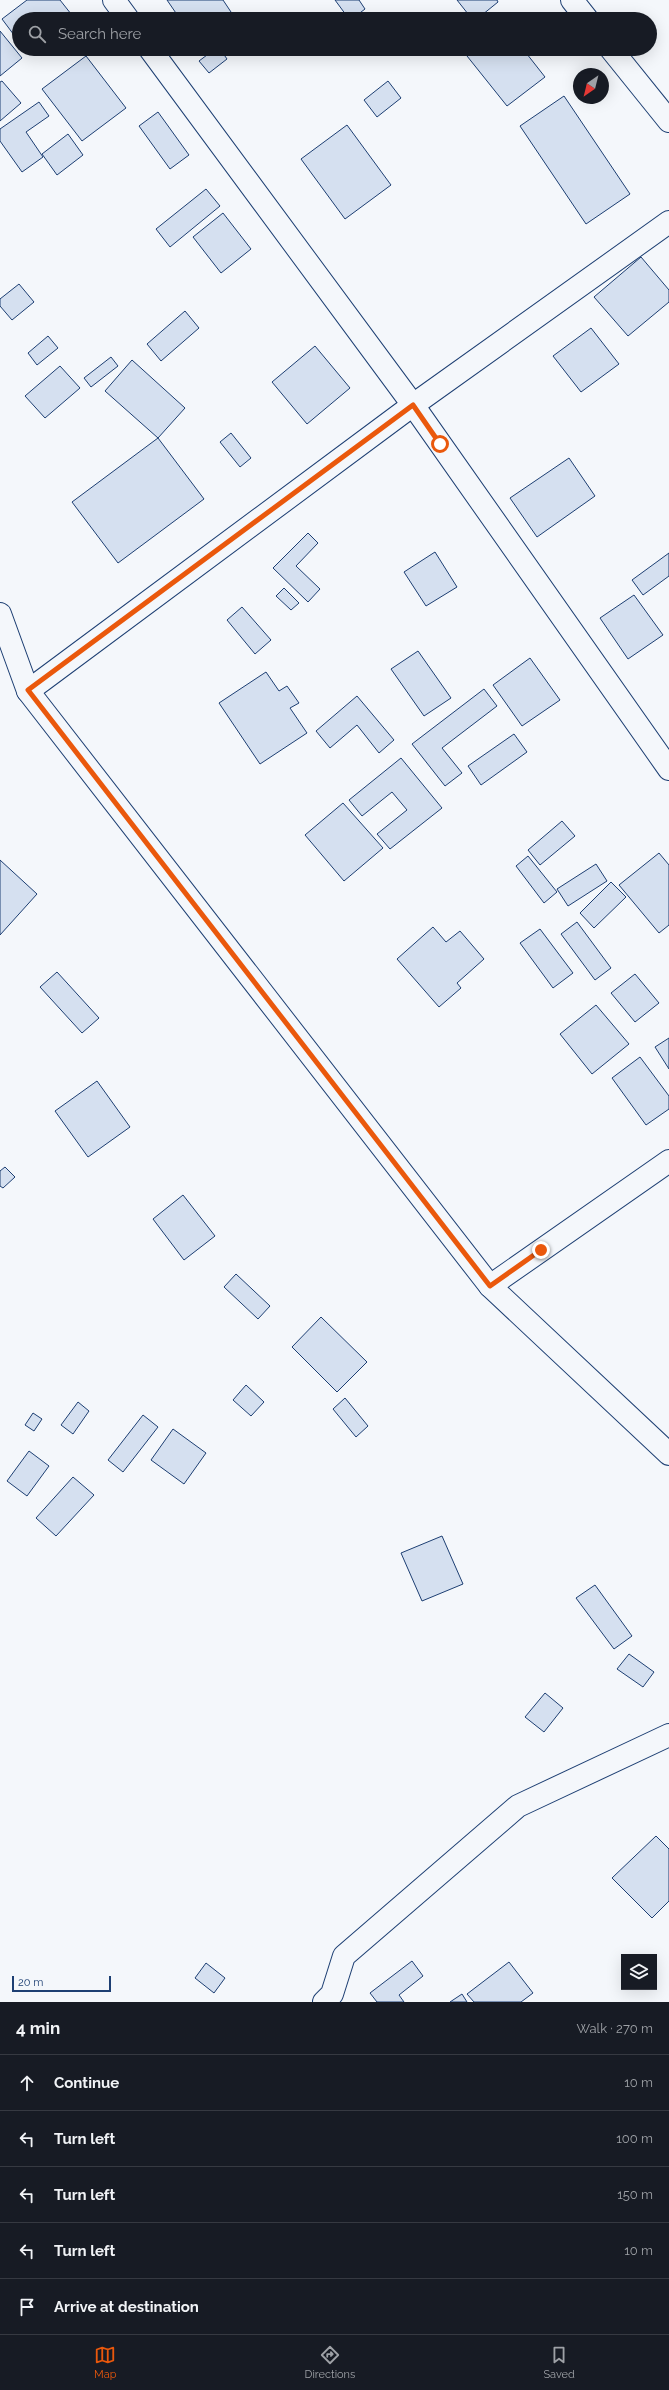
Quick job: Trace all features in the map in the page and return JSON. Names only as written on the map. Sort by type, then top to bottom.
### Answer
[{"type":"street","points":[[114,0],[123,12]]},
{"type":"street","points":[[572,0],[581,12]]},
{"type":"street","points":[[155,56],[413,405],[669,768]]},
{"type":"street","points":[[617,56],[669,122]]},
{"type":"street","points":[[28,690],[413,405],[669,222]]},
{"type":"street","points":[[0,614],[28,690],[490,1286],[669,1454]]},
{"type":"street","points":[[490,1286],[669,1161]]},
{"type":"street","points":[[324,2002],[332,1994],[344,1956],[518,1806],[669,1735]]},
{"type":"building","points":[[27,0],[60,0],[69,12],[12,12],[12,32],[2,19]]},
{"type":"building","points":[[167,0],[223,0],[231,12],[175,12]]},
{"type":"building","points":[[335,0],[359,0],[365,9],[361,12],[344,12]]},
{"type":"building","points":[[457,0],[497,0],[498,2],[486,12],[466,12]]},
{"type":"building","points":[[0,31],[12,46],[12,56],[20,56],[22,58],[0,76]]},
{"type":"building","points":[[86,56],[126,108],[82,141],[42,89]]},
{"type":"building","points":[[206,56],[225,56],[227,59],[209,73],[199,61]]},
{"type":"building","points":[[467,56],[528,56],[545,77],[507,106]]},
{"type":"building","points":[[2,81],[21,103],[0,121],[0,82]]},
{"type":"building","points":[[388,81],[401,98],[377,117],[364,100]]},
{"type":"building","points":[[564,96],[630,194],[586,224],[520,126]]},
{"type":"building","points":[[39,102],[49,116],[26,132],[43,157],[22,172],[0,141],[0,129]]},
{"type":"building","points":[[158,112],[189,155],[170,169],[139,126]]},
{"type":"building","points":[[347,125],[391,185],[345,219],[301,159]]},
{"type":"building","points":[[68,134],[83,155],[57,175],[42,154]]},
{"type":"building","points":[[206,189],[220,206],[170,247],[156,229]]},
{"type":"building","points":[[223,213],[251,249],[221,273],[193,237]]},
{"type":"building","points":[[641,257],[669,290],[669,302],[628,336],[594,297]]},
{"type":"building","points":[[19,284],[34,302],[12,320],[0,306],[0,299]]},
{"type":"building","points":[[185,311],[199,328],[161,361],[147,344]]},
{"type":"building","points":[[591,328],[619,364],[581,392],[553,356]]},
{"type":"building","points":[[48,336],[58,348],[37,365],[28,353]]},
{"type":"building","points":[[315,346],[350,388],[307,424],[272,382]]},
{"type":"building","points":[[111,357],[118,366],[91,387],[84,378]]},
{"type":"building","points":[[132,360],[185,408],[158,438],[105,391]]},
{"type":"building","points":[[60,366],[80,388],[45,418],[25,396]]},
{"type":"building","points":[[231,433],[251,458],[240,467],[220,442]]},
{"type":"building","points":[[158,438],[204,499],[118,563],[72,502]]},
{"type":"building","points":[[569,458],[595,496],[537,537],[510,498]]},
{"type":"building","points":[[308,533],[318,543],[296,566],[320,589],[308,602],[273,568]]},
{"type":"building","points":[[435,552],[457,587],[426,606],[404,572]]},
{"type":"building","points":[[669,553],[669,576],[643,595],[632,580]]},
{"type":"building","points":[[284,588],[299,603],[291,610],[276,596]]},
{"type":"building","points":[[634,595],[663,635],[628,659],[600,618]]},
{"type":"building","points":[[242,607],[271,640],[255,654],[227,620]]},
{"type":"building","points":[[418,651],[451,698],[424,716],[391,669]]},
{"type":"building","points":[[530,658],[560,700],[522,726],[493,685]]},
{"type":"building","points":[[266,672],[279,691],[287,686],[299,703],[290,708],[307,733],[260,764],[219,703]]},
{"type":"building","points":[[484,689],[497,706],[442,748],[462,773],[445,786],[412,744]]},
{"type":"building","points":[[357,696],[394,740],[379,753],[357,725],[330,748],[316,731]]},
{"type":"building","points":[[514,734],[527,752],[481,785],[468,766]]},
{"type":"building","points":[[401,758],[442,808],[390,849],[377,834],[407,810],[392,792],[362,816],[349,800]]},
{"type":"building","points":[[343,803],[383,848],[344,881],[305,835]]},
{"type":"building","points":[[562,821],[575,836],[540,865],[528,850]]},
{"type":"building","points":[[659,853],[669,865],[669,925],[659,933],[619,885]]},
{"type":"building","points":[[528,856],[557,892],[544,903],[516,866]]},
{"type":"building","points":[[0,860],[37,894],[0,935]]},
{"type":"building","points":[[596,864],[607,881],[568,906],[557,889]]},
{"type":"building","points":[[611,882],[626,897],[594,928],[580,913]]},
{"type":"building","points":[[577,922],[611,968],[595,980],[561,934]]},
{"type":"building","points":[[433,927],[446,942],[460,931],[484,959],[457,983],[461,988],[439,1007],[397,959]]},
{"type":"building","points":[[540,929],[573,973],[553,988],[520,943]]},
{"type":"building","points":[[57,972],[99,1018],[82,1033],[40,987]]},
{"type":"building","points":[[635,974],[659,1003],[635,1022],[611,993]]},
{"type":"building","points":[[596,1005],[629,1044],[592,1074],[560,1034]]},
{"type":"building","points":[[669,1038],[669,1069],[655,1047]]},
{"type":"building","points":[[640,1057],[669,1096],[669,1109],[646,1125],[612,1078]]},
{"type":"building","points":[[97,1081],[130,1127],[88,1157],[55,1111]]},
{"type":"building","points":[[5,1167],[15,1177],[3,1188],[0,1186],[0,1171]]},
{"type":"building","points":[[183,1195],[215,1236],[184,1260],[153,1219]]},
{"type":"building","points":[[236,1274],[270,1306],[258,1319],[224,1287]]},
{"type":"building","points":[[321,1317],[367,1362],[337,1392],[292,1347]]},
{"type":"building","points":[[246,1385],[264,1402],[251,1416],[233,1400]]},
{"type":"building","points":[[345,1398],[368,1426],[356,1437],[333,1409]]},
{"type":"building","points":[[78,1402],[89,1411],[73,1434],[61,1425]]},
{"type":"building","points":[[33,1413],[42,1419],[34,1431],[25,1425]]},
{"type":"building","points":[[143,1415],[158,1427],[123,1472],[108,1460]]},
{"type":"building","points":[[173,1429],[206,1453],[184,1484],[151,1460]]},
{"type":"building","points":[[29,1451],[49,1466],[27,1496],[7,1481]]},
{"type":"building","points":[[73,1477],[94,1495],[56,1536],[36,1518]]},
{"type":"building","points":[[442,1536],[463,1584],[422,1601],[401,1553]]},
{"type":"building","points":[[595,1585],[632,1636],[614,1649],[576,1598]]},
{"type":"building","points":[[629,1654],[654,1672],[643,1687],[617,1669]]},
{"type":"building","points":[[545,1693],[563,1708],[544,1732],[525,1717]]},
{"type":"building","points":[[656,1836],[669,1849],[669,1901],[652,1918],[612,1878]]},
{"type":"building","points":[[412,1961],[423,1976],[399,1995],[404,2002],[377,2002],[370,1993]]},
{"type":"building","points":[[509,1962],[533,1993],[521,2002],[474,2002],[467,1994]]},
{"type":"building","points":[[206,1963],[225,1978],[214,1993],[195,1978]]},
{"type":"building","points":[[462,1994],[467,2002],[450,2002]]},
{"type":"route","points":[[440,444],[413,405],[28,690],[490,1286],[541,1250]]}]
